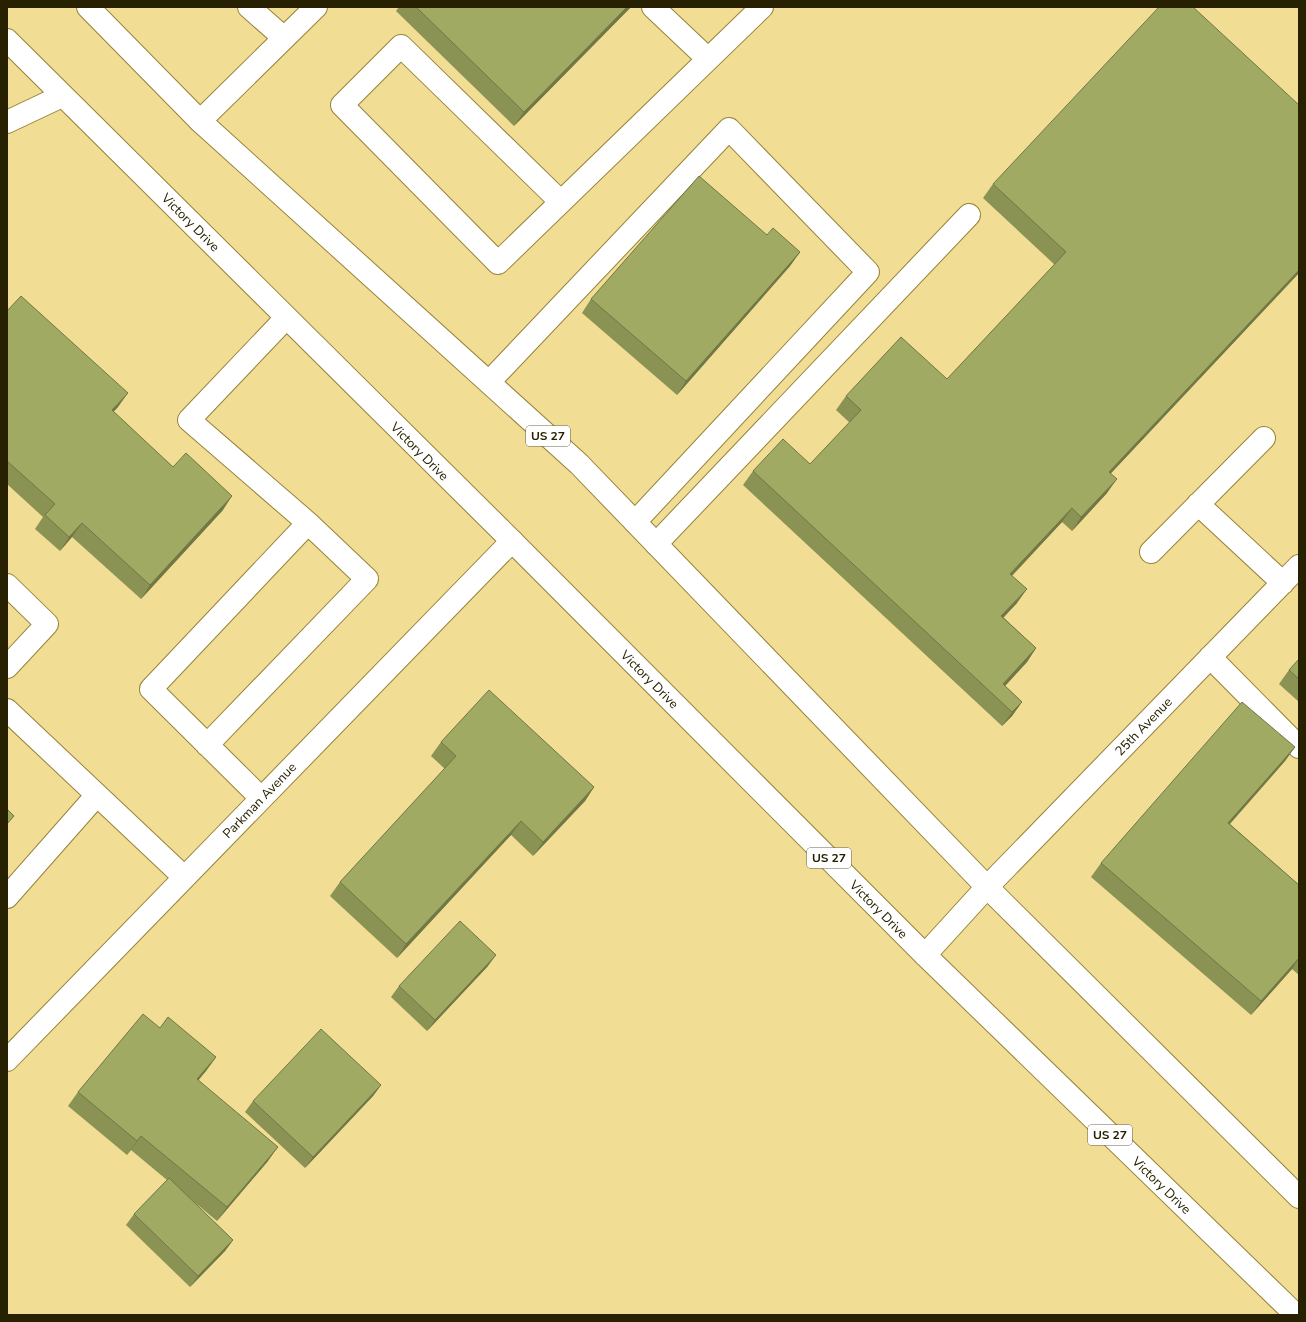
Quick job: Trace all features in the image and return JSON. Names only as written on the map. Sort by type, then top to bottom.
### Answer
[{"type":"main road","name":"US 27","points":[[88,7],[200,121],[579,464],[987,887],[1299,1197]]},
{"type":"main road","points":[[248,7],[284,38]]},
{"type":"main road","points":[[200,121],[316,7]]},
{"type":"main road","points":[[654,7],[708,59]]},
{"type":"main road","points":[[561,202],[401,46],[342,105],[498,263],[561,202],[708,59],[762,7]]},
{"type":"main road","name":"Victory Drive","points":[[7,40],[512,541],[925,955],[1293,1314]]},
{"type":"main road","points":[[7,122],[62,96]]},
{"type":"main road","points":[[489,382],[729,129],[868,272],[635,522]]},
{"type":"main road","points":[[656,544],[969,215]]},
{"type":"main road","points":[[206,745],[367,579],[308,523],[189,420],[286,318]]},
{"type":"main road","points":[[1150,552],[1264,438]]},
{"type":"main road","points":[[1198,504],[1283,582]]},
{"type":"main road","points":[[261,798],[151,689],[308,523]]},
{"type":"main road","name":"Parkman Avenue","points":[[7,1060],[512,541]]},
{"type":"main road","name":"25th Avenue","points":[[925,955],[987,887],[1299,566]]},
{"type":"main road","points":[[7,585],[48,624],[7,667]]},
{"type":"main road","points":[[1210,657],[1299,747]]},
{"type":"main road","points":[[7,710],[96,796],[184,877]]},
{"type":"main road","points":[[7,897],[96,796]]},
{"type":"building","points":[[416,7],[627,7],[524,112]]},
{"type":"building","points":[[1159,7],[1193,7],[1299,105],[1299,270],[1109,472],[1117,479],[1081,517],[1072,508],[1010,574],[1027,589],[1001,616],[1036,648],[1003,684],[1022,702],[1012,712],[753,471],[783,439],[810,464],[861,410],[846,396],[901,337],[947,379],[1066,252],[993,184]]},
{"type":"building","points":[[699,176],[767,235],[773,228],[800,252],[686,381],[591,299]]},
{"type":"building","points":[[21,296],[128,393],[112,410],[173,467],[186,453],[232,496],[150,585],[82,523],[69,537],[45,515],[55,504],[7,461],[7,311]]},
{"type":"building","points":[[1299,659],[1299,679],[1289,670]]},
{"type":"building","points":[[489,690],[594,787],[543,842],[521,821],[406,944],[340,882],[456,756],[441,742]]},
{"type":"building","points":[[1242,702],[1295,747],[1228,823],[1299,885],[1299,958],[1261,1001],[1101,863]]},
{"type":"building","points":[[7,809],[14,816],[7,824]]},
{"type":"building","points":[[460,921],[496,955],[435,1020],[399,986]]},
{"type":"building","points":[[143,1014],[160,1028],[168,1017],[216,1057],[197,1079],[278,1147],[227,1207],[141,1136],[137,1141],[78,1092]]},
{"type":"building","points":[[321,1029],[381,1085],[313,1157],[253,1101]]},
{"type":"building","points":[[169,1178],[233,1240],[198,1276],[134,1214]]}]
